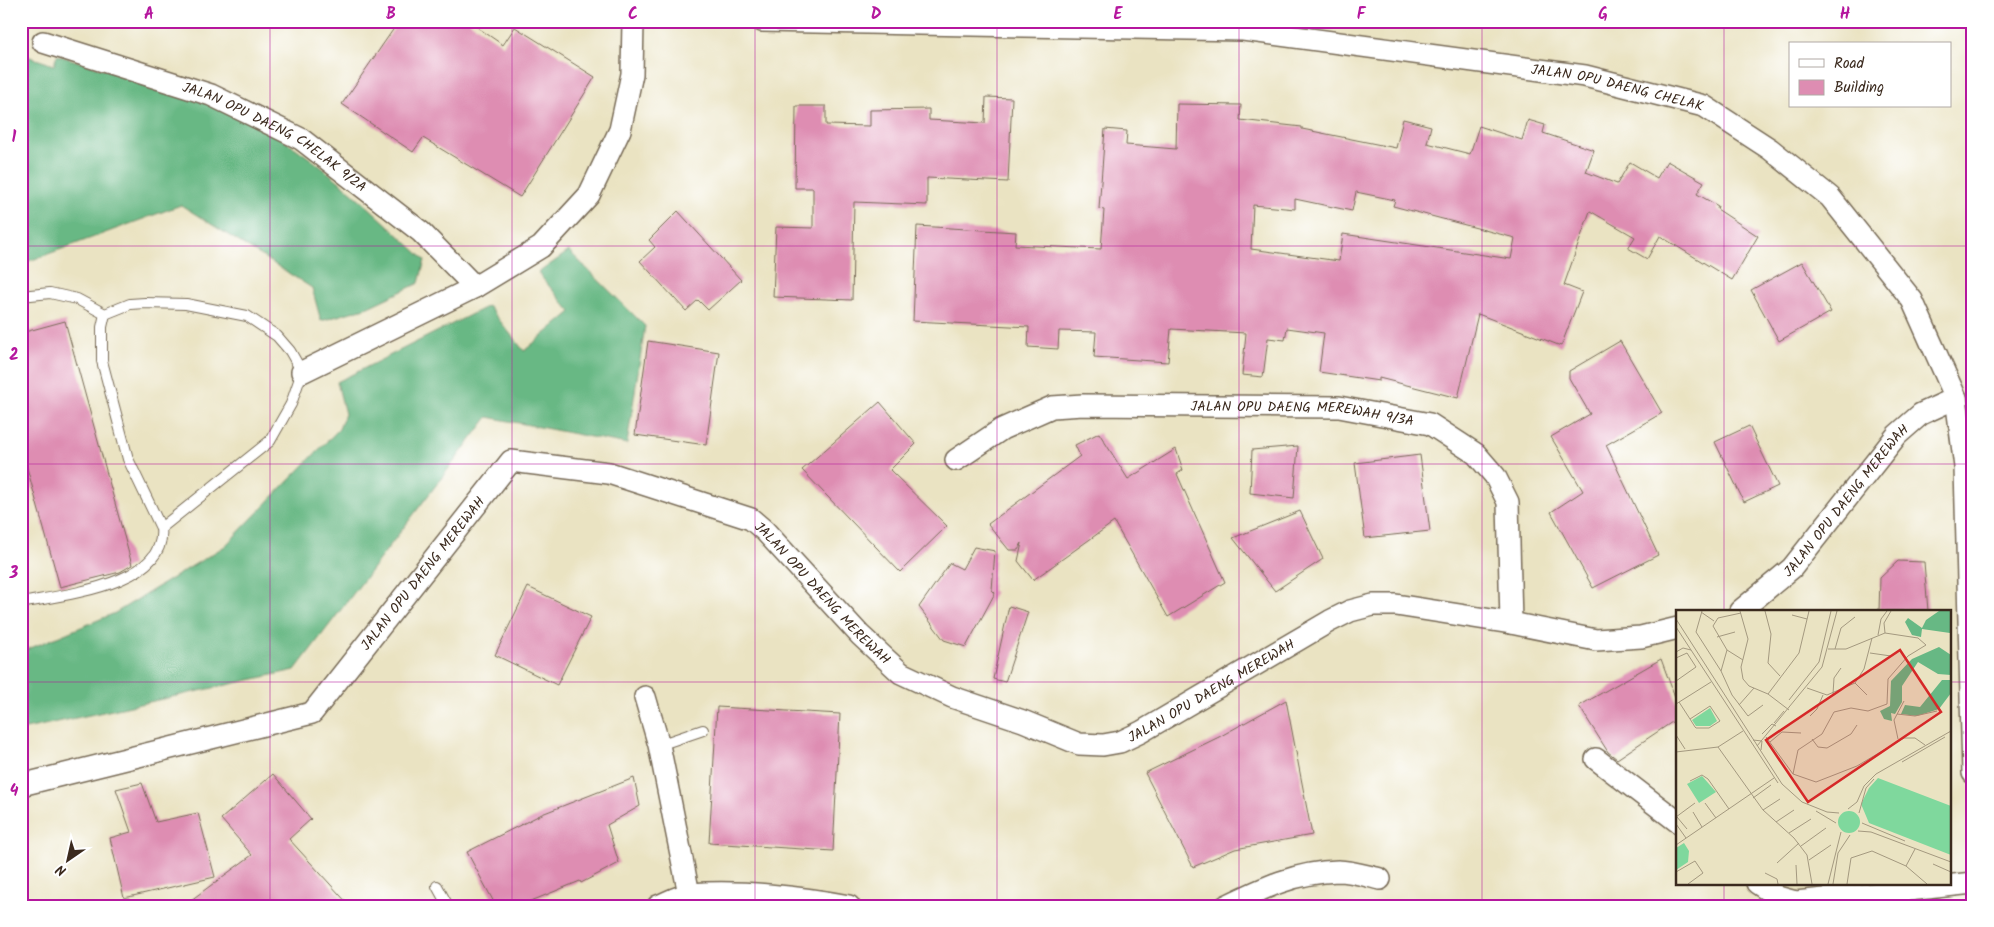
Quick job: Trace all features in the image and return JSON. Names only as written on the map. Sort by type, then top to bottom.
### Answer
[{"type":"street","points":[[302,372],[475,287],[541,247],[589,195],[620,130],[632,74],[634,21]]},
{"type":"street","name":"JALAN OPU DAENG CHELAK","points":[[762,21],[1243,30],[1584,76],[1704,106],[1770,149],[1830,198],[1912,300],[1956,398],[1965,467],[1973,772]]},
{"type":"street","name":"JALAN OPU DAENG CHELAK 9/2A","points":[[43,42],[211,95],[301,139],[420,232],[475,287]]},
{"type":"street","name":"JALAN OPU DAENG MEREWAH","points":[[1741,610],[1792,568],[1898,435],[1920,414],[1956,398]]},
{"type":"street","name":"JALAN OPU DAENG MEREWAH 9/3A","points":[[956,460],[1002,429],[1052,407],[1083,405],[1339,407],[1430,424],[1476,454],[1495,476],[1508,502],[1511,623]]},
{"type":"street","name":"JALAN OPU DAENG MEREWAH","points":[[21,785],[312,713],[511,461],[609,472],[751,519],[765,531],[860,635],[901,673],[952,697],[1024,721],[1079,744],[1103,745],[1120,742],[1350,611],[1373,605],[1396,605],[1511,623],[1596,640],[1641,637],[1676,628]]},
{"type":"street","points":[[645,696],[659,745],[689,894]]},
{"type":"street","points":[[1596,759],[1676,820]]},
{"type":"street","points":[[1226,906],[1296,875],[1339,871],[1380,879]]},
{"type":"street","points":[[1758,884],[1778,897],[1796,902],[1973,883]]},
{"type":"street","points":[[658,906],[689,894],[737,894],[809,898],[849,906]]},
{"type":"lane","points":[[21,296],[50,293],[77,299],[105,314],[130,304],[186,304],[247,316],[277,336],[290,351],[302,372],[291,404],[270,441],[161,528]]},
{"type":"lane","points":[[21,603],[100,587],[138,571],[154,555],[162,538],[161,528],[128,459],[102,362],[102,328],[105,314]]},
{"type":"lane","points":[[659,745],[703,730]]},
{"type":"lane","points":[[437,886],[448,906]]},
{"type":"green space","points":[[21,54],[54,65],[57,55],[141,80],[226,110],[277,136],[336,179],[425,260],[419,283],[368,307],[321,321],[312,288],[181,205],[21,264]]},
{"type":"green space","points":[[569,251],[645,326],[627,444],[488,417],[295,670],[21,730],[21,652],[115,613],[225,546],[339,429],[345,414],[337,382],[488,306],[524,351],[571,312],[538,273]]},
{"type":"building","points":[[399,21],[468,21],[503,45],[515,27],[595,77],[520,197],[423,138],[413,152],[342,104]]},
{"type":"building","points":[[986,97],[1012,98],[1008,182],[927,178],[927,205],[854,202],[852,300],[773,297],[776,227],[813,228],[813,188],[795,188],[796,106],[826,106],[826,125],[870,126],[870,110],[929,109],[929,120],[985,123]]},
{"type":"building","points":[[1177,104],[1241,105],[1240,120],[1302,127],[1302,129],[1396,148],[1403,119],[1431,126],[1427,143],[1470,154],[1479,126],[1522,140],[1528,120],[1545,125],[1543,133],[1594,150],[1586,172],[1617,184],[1630,162],[1657,178],[1667,161],[1704,182],[1697,194],[1718,206],[1717,209],[1758,236],[1732,280],[1660,236],[1647,259],[1628,248],[1635,237],[1590,211],[1564,285],[1582,292],[1561,346],[1478,314],[1458,398],[1379,378],[1379,381],[1319,372],[1324,333],[1287,328],[1285,340],[1268,338],[1263,377],[1242,375],[1246,333],[1171,329],[1168,362],[1094,357],[1096,332],[1059,331],[1058,349],[1028,347],[1029,327],[913,321],[917,226],[1016,232],[1015,245],[1101,249],[1104,210],[1099,209],[1105,129],[1127,131],[1126,145],[1176,149]],"holes":[[[1356,192],[1395,200],[1393,206],[1515,238],[1511,259],[1343,234],[1339,261],[1251,249],[1253,205],[1295,209],[1295,199],[1352,211]]]},
{"type":"building","points":[[678,211],[741,280],[708,310],[698,300],[686,311],[640,261],[655,247],[649,240]]},
{"type":"building","points":[[1802,262],[1831,312],[1779,341],[1751,290]]},
{"type":"building","points":[[65,321],[132,565],[120,572],[60,587],[21,446],[21,333]]},
{"type":"building","points":[[648,341],[719,352],[706,445],[635,435]]},
{"type":"building","points":[[1620,341],[1662,413],[1606,445],[1658,555],[1593,588],[1551,512],[1583,491],[1551,437],[1590,414],[1569,378],[1569,371]]},
{"type":"building","points":[[880,402],[916,444],[890,470],[947,526],[900,572],[802,470]]},
{"type":"building","points":[[1749,426],[1778,486],[1744,502],[1715,442]]},
{"type":"building","points":[[1099,433],[1128,479],[1176,449],[1183,470],[1177,474],[1225,582],[1168,617],[1114,522],[1033,580],[1018,561],[1022,543],[1018,550],[1009,550],[988,524],[1080,456],[1075,445]]},
{"type":"building","points":[[1298,446],[1294,498],[1250,493],[1252,450]]},
{"type":"building","points":[[1420,455],[1430,531],[1365,538],[1355,463]]},
{"type":"building","points":[[1300,511],[1323,559],[1275,591],[1233,538]]},
{"type":"building","points":[[974,547],[995,551],[992,590],[995,593],[966,647],[944,640],[919,607],[950,563],[962,569]]},
{"type":"building","points":[[1898,561],[1924,562],[1928,610],[1879,610],[1880,578]]},
{"type":"building","points":[[528,587],[591,617],[557,685],[495,655]]},
{"type":"building","points":[[1009,606],[1028,612],[1005,682],[993,679]]},
{"type":"building","points":[[1661,659],[1676,700],[1676,719],[1617,759],[1608,752],[1579,706]]},
{"type":"building","points":[[1286,700],[1312,835],[1235,849],[1193,867],[1145,773],[1219,737]]},
{"type":"building","points":[[717,707],[840,714],[833,851],[709,843]]},
{"type":"building","points":[[273,774],[311,819],[289,839],[350,906],[183,906],[252,855],[221,819]]},
{"type":"building","points":[[634,778],[640,806],[607,825],[619,863],[581,883],[580,881],[519,906],[496,906],[467,852],[542,814]]},
{"type":"building","points":[[142,783],[156,822],[198,813],[215,877],[124,898],[110,838],[131,832],[116,789]]}]
